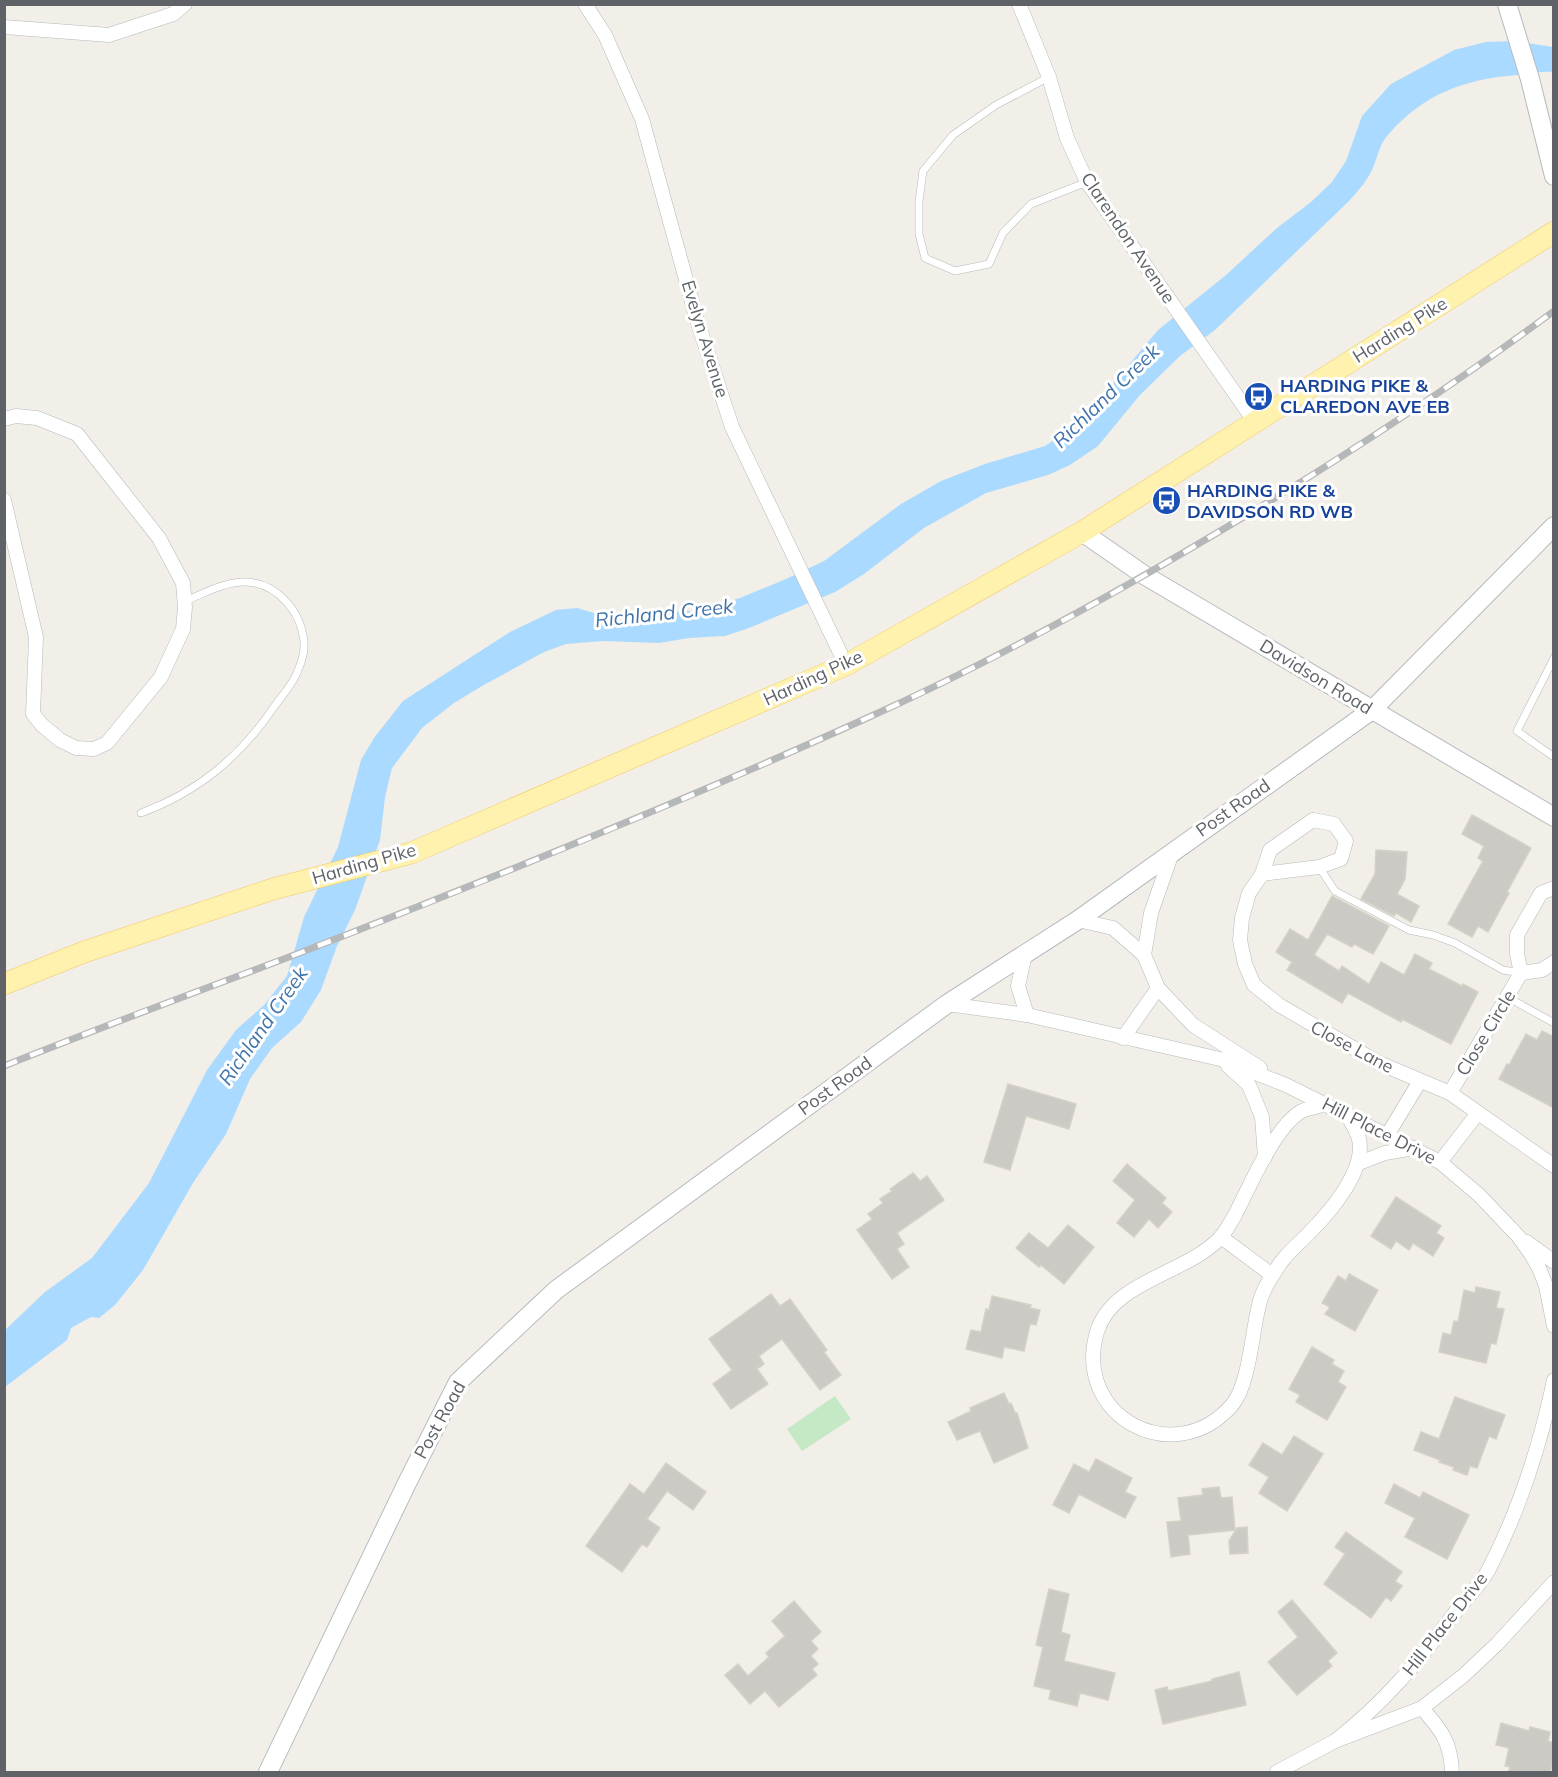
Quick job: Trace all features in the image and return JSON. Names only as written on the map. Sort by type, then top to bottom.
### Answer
[{"type":"main road","name":"Harding Pike","points":[[4,984],[84,952],[273,890],[411,853],[846,665],[1082,532],[1554,232]]},
{"type":"street","points":[[4,27],[109,35],[173,14],[185,4]]},
{"type":"street","name":"Evelyn Avenue","points":[[585,4],[605,35],[642,119],[697,320],[732,427],[846,665]]},
{"type":"street","name":"Clarendon Avenue","points":[[1019,4],[1050,77],[1067,138],[1087,182],[1256,422]]},
{"type":"street","points":[[1507,4],[1530,79],[1554,176]]},
{"type":"street","points":[[4,419],[16,416],[37,418],[77,434],[159,538],[183,583],[185,601],[183,629],[161,676],[108,743],[94,749],[76,748],[60,740],[33,714],[36,637],[4,500]]},
{"type":"street","name":"Post Road","points":[[268,1773],[458,1382],[556,1290],[947,1004],[1078,920],[1372,710],[1554,526]]},
{"type":"street","name":"Davidson Road","points":[[1082,532],[1144,575],[1551,813]]},
{"type":"street","name":"Close Lane","points":[[1262,874],[1319,867],[1341,859],[1346,841],[1334,824],[1313,820],[1270,850],[1262,874],[1249,893],[1242,918],[1240,940],[1245,964],[1254,985],[1279,1005],[1378,1064],[1450,1093],[1554,1166]]},
{"type":"street","points":[[1144,955],[1151,913],[1172,851]]},
{"type":"street","name":"Close Circle","points":[[1450,1093],[1521,973],[1517,954],[1517,935],[1541,893],[1554,888]]},
{"type":"street","name":"Hill Place Drive","points":[[1078,920],[1113,928],[1144,955],[1158,988],[1193,1025],[1286,1085]]},
{"type":"street","points":[[1025,954],[1018,986],[1027,1015]]},
{"type":"street","name":"Close Circle","points":[[1521,973],[1542,970],[1554,962]]},
{"type":"street","points":[[1123,1038],[1158,988]]},
{"type":"street","name":"Hill Place Drive","points":[[947,1004],[1027,1015],[1220,1059],[1286,1085],[1440,1162],[1479,1195],[1518,1236],[1554,1263]]},
{"type":"street","points":[[1220,1059],[1249,1085],[1262,1117],[1265,1157]]},
{"type":"street","points":[[1388,1134],[1420,1081]]},
{"type":"street","points":[[1326,1104],[1301,1112],[1284,1129],[1265,1157],[1221,1237],[1203,1252],[1124,1296],[1106,1313],[1098,1329],[1094,1353],[1096,1383],[1102,1396],[1126,1422],[1162,1434],[1179,1434],[1197,1430],[1224,1413],[1234,1403],[1241,1390],[1260,1298],[1272,1275],[1286,1256],[1337,1202],[1359,1163],[1359,1139],[1347,1114]]},
{"type":"street","points":[[1440,1162],[1478,1113]]},
{"type":"street","points":[[1359,1163],[1385,1153],[1414,1148]]},
{"type":"street","name":"Hill Place Drive","points":[[1518,1236],[1539,1268],[1546,1286],[1554,1326]]},
{"type":"street","points":[[1221,1237],[1272,1275]]},
{"type":"street","name":"Hill Place Drive","points":[[1335,1741],[1365,1718],[1388,1695],[1487,1572],[1527,1483],[1544,1429],[1554,1380]]},
{"type":"street","name":"Hill Place Drive","points":[[1277,1773],[1335,1741],[1422,1708],[1456,1682],[1497,1644],[1554,1582]]},
{"type":"street","points":[[1422,1708],[1446,1740],[1452,1773]]},
{"type":"lane","points":[[1050,77],[996,105],[953,135],[923,171],[919,234],[925,258],[955,271],[989,264],[1003,233],[1031,204],[1087,182]]},
{"type":"lane","points":[[141,813],[180,796],[232,757],[256,734],[294,678],[305,643],[299,622],[288,603],[275,590],[259,583],[243,582],[226,586],[185,601]]},
{"type":"lane","points":[[1554,658],[1517,731],[1551,755],[1554,745]]},
{"type":"lane","points":[[1319,867],[1335,891],[1409,930],[1455,943],[1503,970],[1521,973]]},
{"type":"lane","points":[[1507,997],[1554,1023]]},
{"type":"green space","points":[[835,1396],[851,1419],[802,1451],[787,1429]]},
{"type":"water","points":[[1515,41],[1553,47],[1553,72],[1498,77],[1463,85],[1430,99],[1401,121],[1385,139],[1371,173],[1349,201],[1215,330],[1180,356],[1140,395],[1098,446],[1070,465],[1048,475],[986,493],[924,528],[864,574],[835,592],[749,628],[725,636],[689,638],[659,643],[603,641],[566,644],[544,652],[482,686],[454,703],[422,728],[392,768],[385,797],[380,840],[355,910],[337,946],[321,990],[301,1022],[272,1048],[250,1079],[226,1134],[193,1183],[143,1270],[115,1305],[99,1318],[91,1317],[71,1328],[67,1340],[5,1387],[4,1331],[45,1292],[92,1258],[149,1183],[207,1070],[236,1030],[264,1005],[287,976],[304,917],[338,847],[361,760],[374,738],[403,701],[510,632],[556,610],[577,608],[625,622],[658,621],[740,598],[824,561],[901,504],[941,481],[985,464],[1045,446],[1082,421],[1099,405],[1116,380],[1158,330],[1226,275],[1332,182],[1346,161],[1362,116],[1391,84],[1454,50],[1486,42]]},
{"type":"building","points":[[1472,815],[1531,848],[1488,932],[1478,926],[1472,937],[1448,924],[1483,861],[1478,858],[1484,846],[1462,834]]},
{"type":"building","points":[[1376,850],[1407,852],[1405,879],[1397,894],[1419,906],[1411,922],[1396,913],[1394,916],[1361,899],[1375,874]]},
{"type":"building","points":[[1332,896],[1389,926],[1373,954],[1354,944],[1352,947],[1327,934],[1314,955],[1339,971],[1342,966],[1369,984],[1381,962],[1404,975],[1415,954],[1432,963],[1429,969],[1478,992],[1451,1044],[1402,1019],[1401,1022],[1348,993],[1342,1003],[1287,970],[1292,962],[1276,952],[1290,929],[1308,940]]},
{"type":"building","points":[[1542,1031],[1554,1037],[1554,1108],[1499,1079],[1526,1034],[1537,1040]]},
{"type":"building","points":[[1008,1084],[1076,1104],[1069,1129],[1026,1116],[1010,1170],[984,1162]]},
{"type":"building","points":[[1127,1164],[1166,1198],[1162,1203],[1172,1212],[1158,1228],[1149,1219],[1134,1237],[1117,1223],[1135,1200],[1113,1181]]},
{"type":"building","points":[[913,1173],[920,1181],[927,1176],[944,1200],[897,1233],[904,1244],[897,1249],[909,1267],[892,1279],[857,1230],[872,1219],[868,1214],[883,1203],[880,1199]]},
{"type":"building","points":[[1396,1197],[1441,1226],[1436,1233],[1444,1238],[1433,1256],[1413,1243],[1409,1250],[1396,1241],[1391,1249],[1371,1236]]},
{"type":"building","points":[[1068,1225],[1094,1247],[1064,1284],[1016,1248],[1029,1233],[1048,1248]]},
{"type":"building","points":[[1349,1274],[1378,1290],[1355,1331],[1325,1314],[1330,1307],[1322,1303],[1338,1276],[1346,1281]]},
{"type":"building","points":[[1476,1287],[1500,1292],[1496,1308],[1504,1309],[1496,1344],[1491,1343],[1486,1363],[1439,1352],[1443,1333],[1451,1335],[1454,1321],[1458,1322],[1464,1290],[1475,1293]]},
{"type":"building","points":[[771,1294],[780,1306],[790,1299],[827,1350],[824,1352],[841,1375],[820,1390],[782,1339],[759,1356],[764,1364],[757,1369],[768,1384],[731,1409],[713,1384],[732,1370],[709,1339]]},
{"type":"building","points":[[992,1296],[1031,1305],[1030,1308],[1040,1310],[1036,1325],[1030,1324],[1024,1351],[1004,1347],[1002,1358],[966,1349],[971,1330],[981,1332],[986,1309],[989,1310]]},
{"type":"building","points":[[1312,1347],[1334,1360],[1332,1364],[1344,1371],[1338,1382],[1346,1387],[1327,1420],[1296,1402],[1300,1395],[1289,1389]]},
{"type":"building","points":[[1004,1393],[1009,1404],[1011,1403],[1017,1413],[1028,1448],[994,1463],[980,1431],[957,1440],[948,1422],[971,1411],[970,1408]]},
{"type":"building","points":[[1455,1397],[1505,1415],[1496,1439],[1489,1436],[1477,1468],[1470,1466],[1467,1475],[1453,1470],[1454,1467],[1439,1462],[1440,1460],[1414,1450],[1421,1432],[1439,1439]]},
{"type":"building","points":[[1294,1436],[1323,1454],[1287,1511],[1259,1493],[1269,1477],[1249,1465],[1263,1443],[1282,1455]]},
{"type":"building","points":[[1096,1459],[1132,1478],[1125,1492],[1136,1497],[1125,1518],[1079,1494],[1069,1513],[1053,1505],[1074,1464],[1089,1472]]},
{"type":"building","points":[[666,1463],[706,1492],[693,1510],[667,1491],[647,1519],[660,1528],[647,1547],[642,1544],[622,1572],[586,1546],[630,1484],[644,1494]]},
{"type":"building","points":[[1394,1484],[1420,1498],[1423,1492],[1469,1515],[1447,1559],[1405,1537],[1415,1518],[1385,1503]]},
{"type":"building","points":[[1219,1487],[1221,1498],[1232,1497],[1235,1530],[1188,1535],[1190,1554],[1171,1557],[1167,1522],[1181,1521],[1178,1498],[1203,1495],[1202,1489]]},
{"type":"building","points":[[1247,1527],[1248,1553],[1230,1554],[1229,1541],[1237,1528]]},
{"type":"building","points":[[1346,1532],[1402,1572],[1395,1581],[1402,1586],[1391,1601],[1386,1597],[1371,1618],[1324,1584],[1345,1554],[1335,1547]]},
{"type":"building","points":[[1049,1589],[1069,1594],[1061,1632],[1070,1635],[1064,1661],[1115,1673],[1108,1700],[1080,1693],[1077,1706],[1049,1699],[1051,1690],[1034,1686],[1043,1647],[1036,1645]]},
{"type":"building","points":[[1292,1600],[1337,1653],[1328,1661],[1332,1666],[1297,1695],[1268,1662],[1298,1637],[1278,1612]]},
{"type":"building","points":[[794,1601],[821,1632],[811,1641],[818,1649],[811,1656],[818,1664],[812,1669],[817,1675],[779,1707],[765,1691],[750,1704],[725,1675],[738,1664],[748,1676],[769,1657],[766,1653],[785,1636],[772,1621]]},
{"type":"building","points":[[1239,1672],[1246,1705],[1163,1724],[1155,1690],[1167,1687],[1168,1691]]},
{"type":"building","points":[[1501,1723],[1529,1731],[1530,1727],[1550,1732],[1548,1741],[1554,1743],[1554,1758],[1550,1773],[1508,1773],[1510,1767],[1505,1766],[1509,1748],[1496,1745]]},
{"type":"waterway","name":"Richland Creek","points":[[612,620],[688,613]]},
{"type":"railway","points":[[4,1066],[369,926],[584,840],[797,750],[967,671],[1114,593],[1257,509],[1408,413],[1554,311]]},
{"type":"place","name":"HARDING PIKE & CLAREDON AVE EB","points":[[1259,396]]},
{"type":"place","name":"HARDING PIKE & DAVIDSON RD WB","points":[[1166,501]]}]
